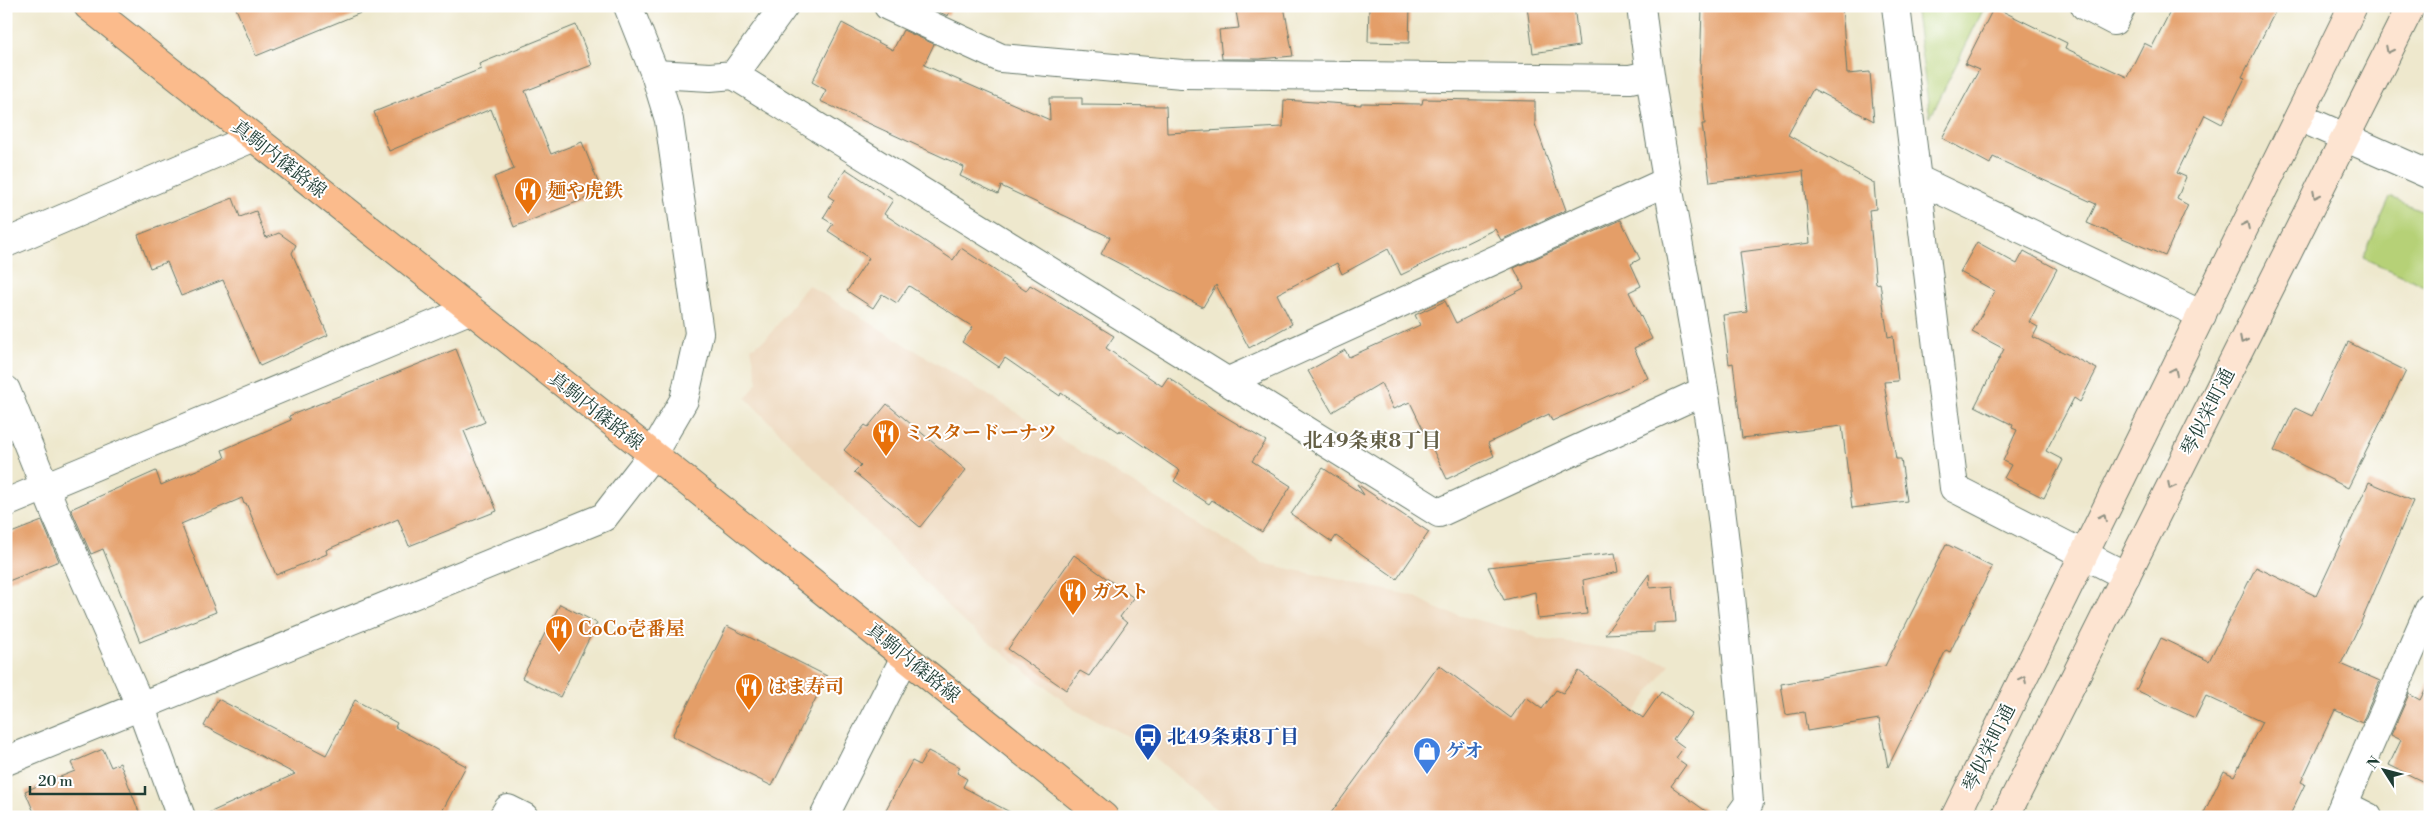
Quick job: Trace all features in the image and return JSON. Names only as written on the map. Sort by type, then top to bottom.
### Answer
[{"type":"main road","name":"真駒内篠路線","points":[[88,6],[1104,817]]},
{"type":"street","points":[[6,761],[604,517],[652,455],[684,400],[699,333],[669,120],[655,74],[628,6]]},
{"type":"street","points":[[734,74],[784,6]]},
{"type":"street","points":[[888,6],[1001,58],[1020,60],[1182,74],[1620,78],[1649,75]]},
{"type":"street","points":[[1640,6],[1649,75],[1704,391],[1738,651],[1749,803],[1739,817]]},
{"type":"street","points":[[1896,6],[1954,488],[2126,576]]},
{"type":"street","points":[[2085,6],[2114,21],[2122,6]]},
{"type":"street","name":"琴似栄町通","points":[[1955,817],[2353,6]]},
{"type":"street","name":"琴似栄町通","points":[[2005,817],[2411,6]]},
{"type":"street","points":[[655,74],[710,77],[734,74],[1439,513],[1704,391]]},
{"type":"street","points":[[2299,117],[2346,136],[2430,175]]},
{"type":"street","points":[[6,242],[252,138]]},
{"type":"street","points":[[1917,179],[2202,315]]},
{"type":"street","points":[[1229,381],[1668,181]]},
{"type":"street","points":[[6,504],[469,310]]},
{"type":"street","points":[[6,390],[140,705],[181,817]]},
{"type":"street","points":[[2350,813],[2428,616]]},
{"type":"street","points":[[824,817],[905,657]]},
{"type":"street","points":[[503,817],[508,809],[524,817]]},
{"type":"shaded area","points":[[808,285],[1263,563],[1414,596],[1442,611],[1524,632],[1539,639],[1613,649],[1670,664],[1557,817],[1225,817],[1132,738],[1075,710],[960,619],[746,398],[758,382],[751,348],[766,339]]},
{"type":"green space","points":[[1915,6],[1985,6],[1930,118]]},
{"type":"green space","points":[[2390,197],[2430,214],[2430,288],[2363,258]]},
{"type":"building","points":[[235,6],[375,6],[375,7],[256,56]]},
{"type":"building","points":[[926,6],[952,6],[948,16]]},
{"type":"building","points":[[1235,6],[1284,6],[1293,56],[1260,59],[1222,59],[1219,30],[1239,28]]},
{"type":"building","points":[[1369,6],[1410,6],[1409,43],[1368,42]]},
{"type":"building","points":[[1527,6],[1574,6],[1579,46],[1533,53]]},
{"type":"building","points":[[1783,6],[1842,6],[1847,74],[1870,72],[1874,121],[1813,89],[1788,135],[1874,183],[1876,209],[1869,210],[1876,284],[1880,283],[1888,337],[1893,336],[1898,381],[1884,382],[1896,459],[1901,459],[1907,501],[1852,508],[1842,426],[1742,438],[1733,363],[1729,364],[1723,315],[1747,312],[1740,252],[1810,243],[1803,171],[1710,182],[1702,124],[1705,124],[1700,71],[1702,8],[1783,10]]},
{"type":"building","points":[[2173,6],[2278,6],[2242,77],[2245,78],[2222,124],[2205,115],[2177,173],[2186,177],[2177,199],[2188,205],[2165,256],[2087,223],[2096,204],[1993,157],[1990,164],[1942,138],[1979,70],[1965,64],[1994,7],[2067,43],[2065,48],[2127,77],[2144,43],[2152,47]]},
{"type":"building","points":[[842,23],[893,50],[903,30],[934,44],[924,65],[1050,120],[1049,98],[1082,98],[1082,105],[1166,106],[1167,133],[1283,127],[1284,100],[1361,105],[1361,103],[1422,104],[1423,99],[1535,101],[1535,124],[1566,210],[1501,240],[1495,229],[1401,275],[1388,249],[1342,274],[1337,263],[1277,294],[1292,324],[1249,348],[1216,285],[1203,307],[1101,254],[1110,237],[1001,186],[998,194],[960,176],[964,167],[820,101],[826,90],[812,82]]},
{"type":"building","points":[[576,25],[592,65],[525,91],[551,154],[582,142],[602,192],[514,227],[494,177],[514,169],[491,109],[389,151],[374,112],[481,69],[479,64]]},
{"type":"building","points":[[846,169],[893,200],[884,214],[953,260],[961,248],[1026,291],[1030,285],[1114,336],[1106,348],[1162,386],[1168,377],[1219,413],[1266,441],[1252,461],[1291,486],[1262,532],[1212,500],[1209,504],[1174,481],[1180,471],[1120,430],[1119,432],[1061,393],[1060,396],[1005,358],[999,367],[962,342],[973,327],[909,286],[897,303],[882,294],[873,308],[847,291],[869,258],[828,231],[833,224],[823,218],[834,200],[828,196]]},
{"type":"building","points":[[233,198],[240,217],[256,211],[266,238],[279,233],[296,245],[292,253],[328,335],[260,366],[223,280],[181,296],[167,262],[150,268],[138,235]]},
{"type":"building","points":[[1621,220],[1640,259],[1631,264],[1641,286],[1629,292],[1652,339],[1634,348],[1648,378],[1552,421],[1549,414],[1488,443],[1494,456],[1447,479],[1410,402],[1393,409],[1381,383],[1332,412],[1308,371],[1345,350],[1349,357],[1420,325],[1415,315],[1445,301],[1456,323],[1524,288],[1514,268]]},
{"type":"building","points":[[1977,242],[2017,264],[2024,251],[2057,269],[2029,322],[2038,327],[2033,337],[2097,369],[2080,402],[2074,398],[2046,451],[2063,460],[2044,498],[2004,478],[2011,465],[2003,461],[2017,430],[2012,428],[2013,425],[1975,406],[2004,349],[1972,332],[1995,291],[1960,272]]},
{"type":"building","points":[[2348,342],[2406,371],[2348,488],[2274,451],[2295,408],[2312,416]]},
{"type":"building","points":[[456,349],[485,422],[464,431],[497,511],[409,546],[398,519],[326,550],[327,554],[276,575],[246,503],[244,504],[242,498],[181,524],[216,612],[140,642],[103,549],[91,554],[71,509],[156,471],[161,485],[225,458],[222,450],[291,420],[289,416]]},
{"type":"building","points":[[887,404],[966,470],[920,527],[854,472],[861,465],[844,450],[865,425],[868,427]]},
{"type":"building","points":[[1323,468],[1364,495],[1357,484],[1429,532],[1397,579],[1336,536],[1332,542],[1291,514]]},
{"type":"building","points":[[2369,482],[2413,501],[2341,664],[2380,681],[2362,723],[2335,710],[2301,782],[2305,784],[2289,817],[2202,817],[2224,771],[2234,776],[2262,722],[2206,696],[2195,718],[2136,690],[2161,638],[2209,661],[2256,567],[2316,596]]},
{"type":"building","points":[[42,521],[59,561],[6,582],[6,535]]},
{"type":"building","points":[[1946,544],[1992,567],[1950,652],[1946,650],[1888,767],[1879,719],[1807,731],[1804,712],[1786,715],[1781,684],[1885,666]]},
{"type":"building","points":[[1615,553],[1618,572],[1583,580],[1587,614],[1538,619],[1535,592],[1504,600],[1488,567]]},
{"type":"building","points":[[1074,555],[1134,598],[1120,617],[1127,623],[1089,676],[1080,671],[1066,690],[1008,649]]},
{"type":"building","points":[[1649,574],[1650,588],[1673,586],[1676,622],[1654,623],[1654,632],[1605,634]]},
{"type":"building","points":[[560,604],[597,623],[560,697],[522,678]]},
{"type":"building","points":[[727,626],[827,676],[772,786],[672,736]]},
{"type":"building","points":[[1439,665],[1511,718],[1526,697],[1542,709],[1556,690],[1563,693],[1579,671],[1643,718],[1661,692],[1692,713],[1673,739],[1684,747],[1676,758],[1686,765],[1671,786],[1714,817],[1328,817]]},
{"type":"building","points":[[2430,680],[2430,785],[2389,765],[2401,740],[2391,735],[2409,694],[2420,700]]},
{"type":"building","points":[[218,699],[326,755],[355,700],[397,723],[395,727],[466,766],[439,817],[200,817],[295,774],[204,726]]},
{"type":"building","points":[[103,749],[111,767],[120,763],[141,817],[36,817],[25,791],[75,771],[71,763]]},
{"type":"building","points":[[928,751],[960,767],[957,773],[967,779],[963,787],[1019,817],[882,817],[912,761],[920,765]]},
{"type":"place","name":"麺や虎鉄","points":[[528,215]]},
{"type":"place","name":"ミスタードーナツ","points":[[886,457]]},
{"type":"place","name":"ガスト","points":[[1073,616]]},
{"type":"place","name":"CoCo壱番屋","points":[[559,653]]},
{"type":"place","name":"はま寿司","points":[[749,711]]},
{"type":"place","name":"北49条東8丁目","points":[[1148,761]]},
{"type":"place","name":"ゲオ","points":[[1427,775]]},
{"type":"district","name":"北49条東8丁目","points":[[1372,441]]}]
